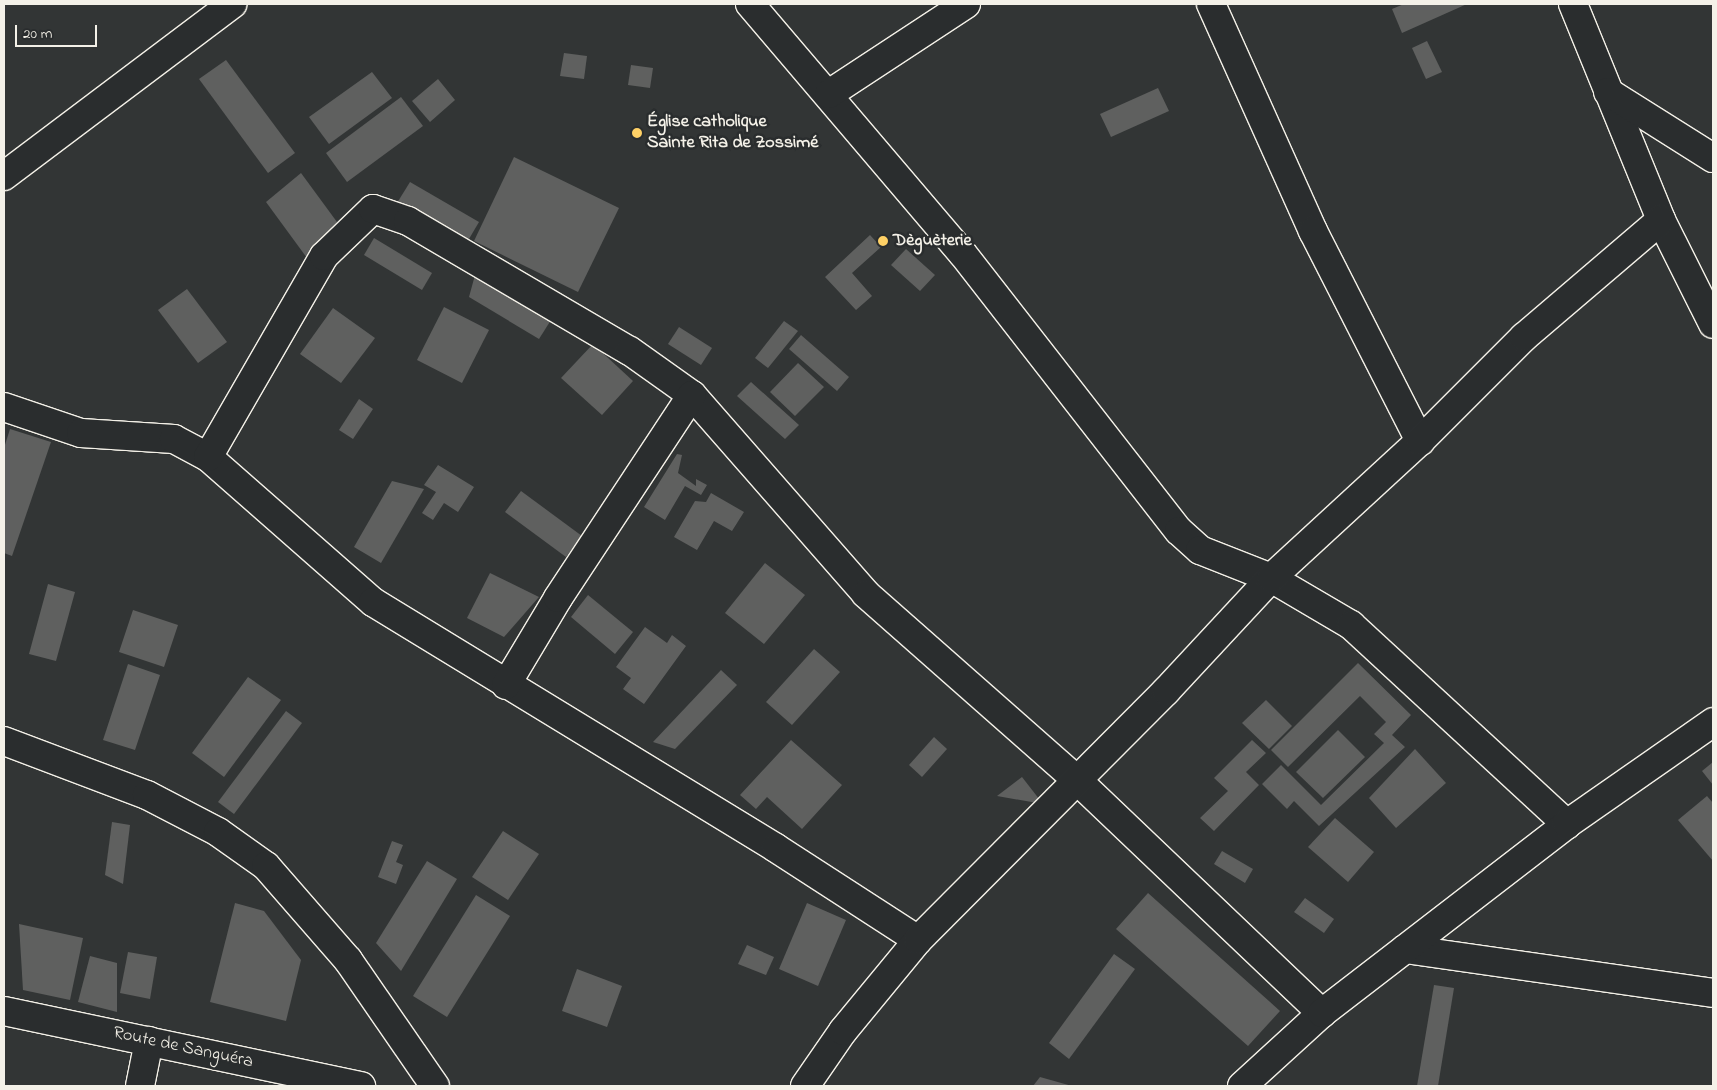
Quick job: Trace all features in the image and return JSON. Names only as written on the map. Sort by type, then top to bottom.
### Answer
[{"type":"street","points":[[4,176],[232,4]]},
{"type":"street","points":[[750,4],[829,94],[962,254],[1179,531],[1200,550],[1271,578],[1351,624],[1567,824]]},
{"type":"street","points":[[829,94],[966,4]]},
{"type":"street","points":[[1211,4],[1305,214],[1420,441]]},
{"type":"street","points":[[1572,4],[1661,220],[1713,324]]},
{"type":"street","points":[[1608,92],[1713,158]]},
{"type":"street","points":[[208,458],[324,256],[373,208],[408,221],[630,351],[692,395],[866,594],[1078,781],[1322,1012]]},
{"type":"street","points":[[805,1086],[843,1032],[918,940],[1078,781],[1271,578],[1420,441],[1524,337],[1661,220]]},
{"type":"street","points":[[506,685],[558,598],[692,395]]},
{"type":"street","points":[[4,407],[81,432],[174,439],[208,458],[360,592],[506,685],[776,848],[918,940]]},
{"type":"street","points":[[1242,1086],[1322,1012],[1567,824],[1713,722]]},
{"type":"street","points":[[4,741],[147,795],[218,832],[266,866],[348,960],[435,1086]]},
{"type":"street","points":[[1405,949],[1713,993]]},
{"type":"street","name":"Route de Sanguéra","points":[[4,1011],[362,1086]]},
{"type":"street","points":[[140,1086],[149,1040]]},
{"type":"building","points":[[1404,4],[1467,4],[1402,33],[1392,9]]},
{"type":"building","points":[[1427,41],[1442,72],[1426,79],[1412,48]]},
{"type":"building","points":[[564,53],[587,56],[584,79],[560,76]]},
{"type":"building","points":[[226,60],[295,153],[268,173],[199,79]]},
{"type":"building","points":[[631,65],[653,68],[650,88],[628,85]]},
{"type":"building","points":[[372,72],[392,98],[329,144],[309,117]]},
{"type":"building","points":[[438,79],[455,100],[430,122],[412,101]]},
{"type":"building","points":[[1158,88],[1169,111],[1111,137],[1100,114]]},
{"type":"building","points":[[401,97],[423,126],[347,182],[326,153]]},
{"type":"building","points":[[514,157],[619,208],[578,292],[474,241]]},
{"type":"building","points":[[301,173],[337,222],[307,258],[266,202]]},
{"type":"building","points":[[410,182],[479,222],[466,244],[397,203]]},
{"type":"building","points":[[870,235],[881,247],[852,273],[872,296],[856,310],[825,277]]},
{"type":"building","points":[[374,238],[432,273],[422,290],[364,255]]},
{"type":"building","points":[[906,249],[935,275],[920,291],[891,265]]},
{"type":"building","points":[[475,275],[551,320],[539,339],[469,297]]},
{"type":"building","points":[[187,289],[227,342],[198,363],[158,310]]},
{"type":"building","points":[[444,307],[489,330],[462,383],[417,360]]},
{"type":"building","points":[[333,308],[375,338],[341,383],[300,354]]},
{"type":"building","points":[[784,321],[798,331],[768,368],[755,358]]},
{"type":"building","points":[[679,327],[712,348],[701,365],[668,344]]},
{"type":"building","points":[[801,335],[849,377],[837,391],[789,349]]},
{"type":"building","points":[[593,344],[633,381],[602,415],[561,378]]},
{"type":"building","points":[[798,363],[824,387],[795,416],[770,392]]},
{"type":"building","points":[[751,382],[799,425],[785,439],[737,396]]},
{"type":"building","points":[[359,399],[373,409],[353,439],[339,430]]},
{"type":"building","points":[[10,429],[51,442],[12,556],[4,553],[4,448]]},
{"type":"building","points":[[677,454],[682,455],[678,473],[696,486],[696,479],[707,485],[701,495],[685,486],[665,520],[644,507]]},
{"type":"building","points":[[438,465],[474,487],[458,512],[444,503],[433,520],[422,513],[436,492],[424,485]]},
{"type":"building","points":[[392,481],[424,489],[381,563],[354,547]]},
{"type":"building","points":[[521,491],[582,536],[566,557],[505,512]]},
{"type":"building","points":[[711,493],[744,512],[732,531],[714,521],[697,550],[674,537],[695,501],[706,502]]},
{"type":"building","points":[[765,563],[805,595],[764,644],[725,613]]},
{"type":"building","points":[[490,573],[539,597],[504,637],[467,618]]},
{"type":"building","points":[[48,584],[75,592],[56,661],[29,654]]},
{"type":"building","points":[[588,595],[633,632],[615,654],[571,617]]},
{"type":"building","points":[[133,610],[178,625],[164,667],[119,652]]},
{"type":"building","points":[[645,627],[667,643],[672,635],[686,646],[644,704],[623,689],[631,678],[616,667]]},
{"type":"building","points":[[814,649],[840,672],[792,725],[766,702]]},
{"type":"building","points":[[1358,663],[1411,715],[1392,735],[1405,747],[1319,826],[1294,801],[1287,809],[1262,784],[1281,765],[1321,805],[1384,743],[1374,734],[1386,722],[1360,696],[1288,767],[1271,750]]},
{"type":"building","points":[[128,664],[160,675],[135,750],[103,740]]},
{"type":"building","points":[[721,670],[737,685],[675,749],[653,742]]},
{"type":"building","points":[[248,677],[281,700],[224,777],[192,753]]},
{"type":"building","points":[[1266,700],[1292,726],[1269,749],[1242,723]]},
{"type":"building","points":[[286,711],[302,723],[234,814],[218,802]]},
{"type":"building","points":[[1338,730],[1365,757],[1323,798],[1296,772]]},
{"type":"building","points":[[934,737],[947,749],[922,777],[909,765]]},
{"type":"building","points":[[791,740],[842,785],[802,829],[767,797],[756,809],[740,795]]},
{"type":"building","points":[[1252,740],[1266,753],[1246,772],[1259,785],[1214,831],[1200,818],[1228,791],[1214,778]]},
{"type":"building","points":[[1415,749],[1446,783],[1396,828],[1369,798]]},
{"type":"building","points":[[1713,762],[1713,785],[1702,771]]},
{"type":"building","points":[[1022,777],[1043,804],[997,796]]},
{"type":"building","points":[[1707,796],[1713,803],[1713,861],[1678,820]]},
{"type":"building","points":[[1335,818],[1374,852],[1348,882],[1308,847]]},
{"type":"building","points":[[112,822],[130,825],[123,884],[105,875]]},
{"type":"building","points":[[503,831],[539,854],[508,900],[472,877]]},
{"type":"building","points":[[392,841],[403,845],[396,862],[403,865],[396,884],[378,877]]},
{"type":"building","points":[[1222,851],[1253,869],[1245,883],[1214,864]]},
{"type":"building","points":[[427,861],[457,879],[401,971],[376,943]]},
{"type":"building","points":[[1148,893],[1280,1011],[1248,1046],[1116,929]]},
{"type":"building","points":[[476,895],[510,916],[447,1017],[413,996]]},
{"type":"building","points":[[1305,898],[1334,919],[1324,933],[1294,912]]},
{"type":"building","points":[[235,903],[264,911],[301,960],[286,1021],[210,1002]]},
{"type":"building","points":[[807,903],[846,920],[818,986],[779,969]]},
{"type":"building","points":[[19,924],[83,938],[70,1000],[23,990]]},
{"type":"building","points":[[747,945],[774,957],[766,975],[738,964]]},
{"type":"building","points":[[128,952],[157,957],[150,999],[120,993]]},
{"type":"building","points":[[1114,954],[1135,969],[1069,1059],[1049,1043]]},
{"type":"building","points":[[90,956],[117,963],[117,1012],[78,1002]]},
{"type":"building","points":[[577,969],[622,986],[607,1027],[562,1011]]},
{"type":"building","points":[[1434,985],[1454,988],[1438,1086],[1417,1086]]},
{"type":"building","points":[[1040,1077],[1072,1086],[1033,1086]]},
{"type":"place","name":"Église catholique Sainte Rita de Zossimé","points":[[637,133]]},
{"type":"place","name":"Dèguèterie","points":[[883,241]]}]
